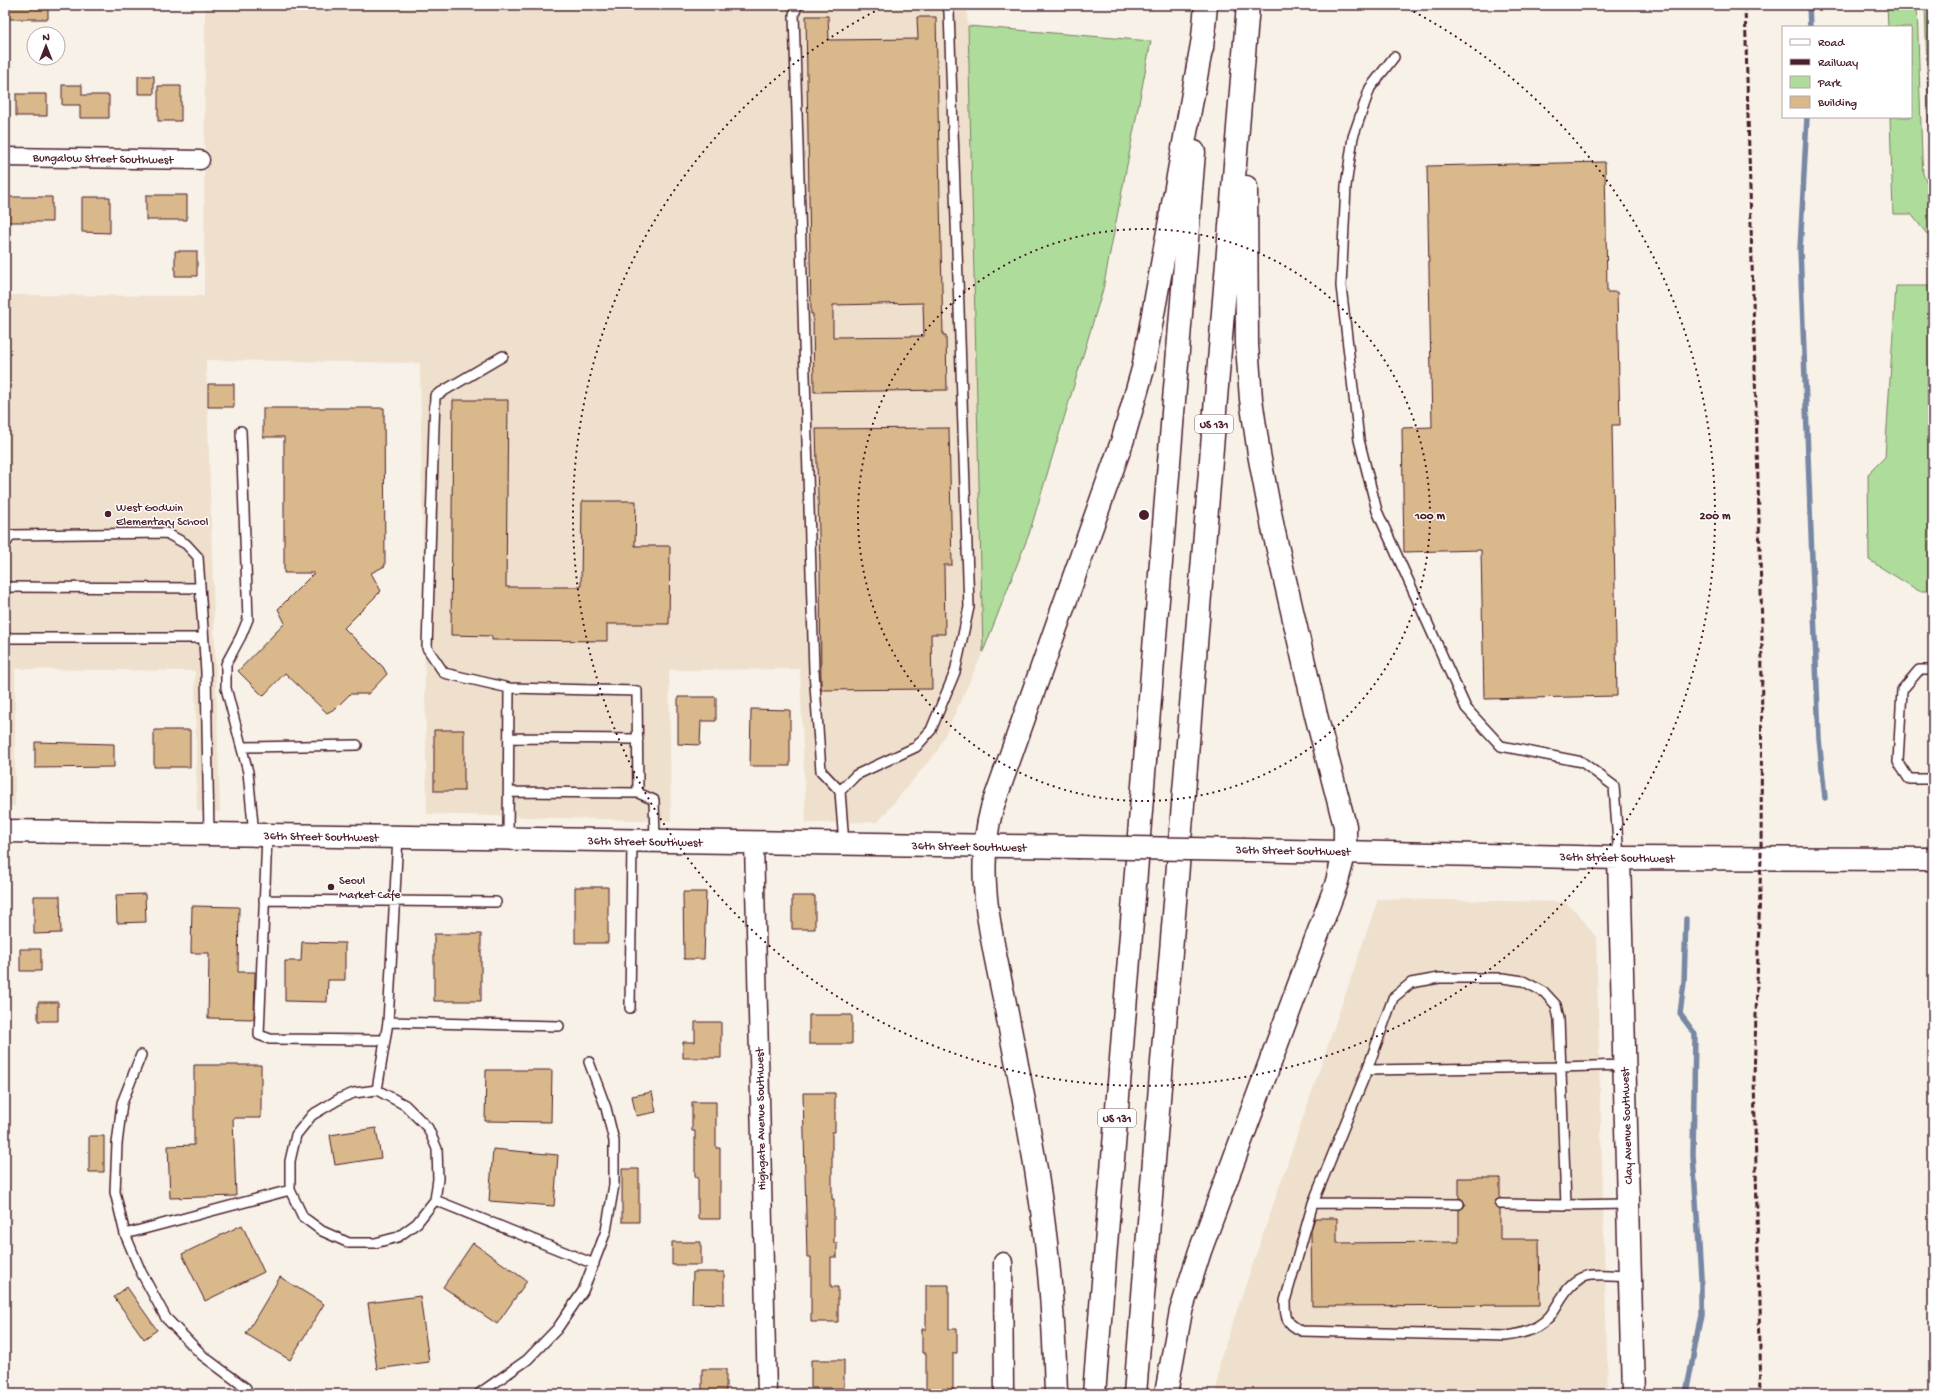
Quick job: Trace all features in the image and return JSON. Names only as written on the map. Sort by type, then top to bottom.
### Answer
[{"type":"main road","name":"US 131","points":[[1094,1394],[1206,5]]},
{"type":"main road","name":"US 131","points":[[1135,1394],[1248,5]]},
{"type":"main road","points":[[1056,1394],[1053,1322],[1038,1186],[1031,1137],[990,929],[984,882],[984,846],[992,808],[1121,446],[1141,376],[1149,341],[1204,33]]},
{"type":"main road","points":[[1166,1394],[1182,1311],[1200,1251],[1336,886],[1345,851],[1345,826],[1316,715],[1273,528],[1259,454],[1251,399],[1247,345],[1245,46]]},
{"type":"main road","name":"36th Street Southwest","points":[[5,831],[655,842],[1345,851],[1619,858],[1933,859]]},
{"type":"main road","name":"Clay Avenue Southwest","points":[[1619,858],[1633,1394]]},
{"type":"street","name":"Bungalow Street Southwest","points":[[5,157],[200,160]]},
{"type":"street","name":"Highgate Avenue Southwest","points":[[754,843],[767,1394]]},
{"type":"street","points":[[1003,1262],[1004,1394]]},
{"type":"lane","points":[[798,5],[794,14],[814,671],[820,771],[840,791],[844,844]]},
{"type":"lane","points":[[840,791],[856,775],[916,747],[931,730],[955,672],[969,607],[949,10],[947,5]]},
{"type":"lane","points":[[1394,56],[1370,88],[1353,137],[1346,186],[1341,286],[1360,440],[1377,511],[1466,708],[1501,746],[1582,762],[1614,786],[1619,858]]},
{"type":"lane","points":[[503,356],[435,396],[427,648],[444,673],[509,688],[634,689],[638,692],[638,794]]},
{"type":"lane","points":[[241,431],[248,619],[226,664],[226,688],[248,772],[260,835],[264,900],[259,1035],[270,1039],[385,1040]]},
{"type":"lane","points":[[5,545],[11,535],[166,533],[186,544],[198,557],[204,642],[209,834]]},
{"type":"lane","points":[[5,586],[200,588]]},
{"type":"lane","points":[[5,638],[204,642]]},
{"type":"lane","points":[[1933,670],[1919,670],[1902,690],[1898,762],[1909,779],[1933,779]]},
{"type":"lane","points":[[508,839],[509,688]]},
{"type":"lane","points":[[509,738],[638,739]]},
{"type":"lane","points":[[242,747],[357,745]]},
{"type":"lane","points":[[508,792],[638,794],[654,800],[655,842]]},
{"type":"lane","points":[[377,1090],[388,1022],[398,837]]},
{"type":"lane","points":[[630,1008],[632,841]]},
{"type":"lane","points":[[264,900],[496,902]]},
{"type":"lane","points":[[1566,1205],[1559,1019],[1556,1006],[1544,992],[1523,981],[1503,978],[1439,978],[1411,983],[1393,998],[1367,1070],[1313,1203],[1285,1301],[1288,1321],[1291,1326],[1302,1331],[1506,1336],[1520,1335],[1535,1328],[1549,1316],[1573,1282],[1588,1276],[1630,1276]]},
{"type":"lane","points":[[388,1022],[559,1026]]},
{"type":"lane","points":[[141,1055],[122,1103],[117,1144],[115,1192],[125,1234],[141,1272],[166,1318],[203,1356],[246,1388]]},
{"type":"lane","points":[[480,1393],[527,1360],[557,1328],[583,1291],[606,1231],[614,1185],[614,1148],[606,1108],[589,1062]]},
{"type":"lane","points":[[1367,1070],[1561,1067],[1625,1064]]},
{"type":"lane","points":[[377,1090],[405,1105],[428,1128],[437,1149],[438,1179],[435,1200],[417,1222],[398,1238],[375,1243],[349,1242],[322,1231],[303,1216],[290,1190],[290,1161],[296,1135],[312,1115],[347,1096],[377,1090]]},
{"type":"lane","points":[[125,1234],[290,1190]]},
{"type":"lane","points":[[435,1200],[594,1264]]},
{"type":"lane","points":[[1313,1203],[1459,1204]]},
{"type":"lane","points":[[1500,1204],[1628,1204]]},
{"type":"shaded area","points":[[205,5],[967,5],[983,652],[938,750],[878,822],[806,823],[800,669],[669,670],[671,821],[427,814],[420,363],[206,360],[220,812],[197,811],[195,671],[15,669],[15,806],[5,806],[5,295],[204,296]]},
{"type":"shaded area","points":[[1378,899],[1564,902],[1577,912],[1596,937],[1608,1394],[1216,1394],[1220,1360]]},
{"type":"green space","points":[[1887,5],[1917,5],[1923,174],[1933,196],[1933,238],[1927,234],[1911,214],[1893,214],[1890,118],[1912,118],[1912,26],[1888,26]]},
{"type":"green space","points":[[1925,5],[1933,5],[1933,164],[1930,164]]},
{"type":"green space","points":[[968,26],[1151,41],[1103,289],[1029,534],[983,652]]},
{"type":"green space","points":[[1896,286],[1933,286],[1933,591],[1919,591],[1869,560],[1868,474],[1885,457]]},
{"type":"building","points":[[5,5],[48,5],[48,19],[5,19]]},
{"type":"building","points":[[806,16],[828,16],[829,40],[918,39],[917,17],[936,17],[943,335],[946,335],[947,390],[814,392],[813,314],[811,314]],"holes":[[[923,303],[924,336],[833,337],[833,305]]]},
{"type":"building","points":[[138,76],[154,76],[154,94],[138,94]]},
{"type":"building","points":[[62,85],[82,85],[82,95],[109,95],[109,118],[80,118],[80,105],[62,105]]},
{"type":"building","points":[[158,86],[181,86],[181,121],[158,121]]},
{"type":"building","points":[[16,94],[47,94],[47,116],[16,116]]},
{"type":"building","points":[[1605,162],[1607,292],[1617,292],[1620,425],[1612,425],[1617,696],[1484,699],[1481,550],[1404,552],[1402,428],[1432,427],[1427,166]]},
{"type":"building","points":[[146,195],[187,195],[187,220],[146,220]]},
{"type":"building","points":[[5,197],[52,197],[52,222],[5,222]]},
{"type":"building","points":[[82,197],[110,197],[110,233],[82,232]]},
{"type":"building","points":[[175,251],[197,251],[197,276],[175,276]]},
{"type":"building","points":[[208,384],[234,384],[234,407],[208,407]]},
{"type":"building","points":[[453,400],[508,400],[506,587],[581,587],[582,501],[636,501],[635,546],[670,546],[669,624],[607,624],[607,641],[492,640],[492,636],[451,635]]},
{"type":"building","points":[[263,408],[384,408],[385,566],[371,573],[381,591],[344,628],[383,667],[387,674],[368,694],[350,694],[336,708],[327,713],[285,673],[263,696],[238,671],[285,623],[278,609],[314,573],[284,573],[284,437],[263,437]]},
{"type":"building","points":[[949,428],[952,565],[944,565],[945,634],[931,634],[932,689],[821,690],[820,567],[816,429]]},
{"type":"building","points":[[678,697],[716,697],[716,721],[701,721],[700,745],[678,744]]},
{"type":"building","points":[[751,709],[790,710],[790,766],[750,766]]},
{"type":"building","points":[[154,730],[190,730],[190,767],[154,767]]},
{"type":"building","points":[[434,730],[464,730],[464,791],[434,791]]},
{"type":"building","points":[[35,742],[114,744],[114,767],[35,768]]},
{"type":"building","points":[[575,887],[608,887],[608,943],[575,943]]},
{"type":"building","points":[[683,892],[706,892],[704,959],[684,959]]},
{"type":"building","points":[[145,894],[146,922],[117,923],[116,895]]},
{"type":"building","points":[[34,896],[60,896],[61,933],[34,934]]},
{"type":"building","points":[[792,896],[815,896],[815,929],[792,929]]},
{"type":"building","points":[[192,906],[239,907],[238,972],[255,972],[254,1019],[208,1018],[209,953],[191,953]]},
{"type":"building","points":[[434,934],[481,934],[481,1001],[434,1001]]},
{"type":"building","points":[[302,942],[345,943],[345,980],[328,980],[327,1002],[285,1001],[285,961],[301,961]]},
{"type":"building","points":[[20,949],[41,949],[41,971],[20,971]]},
{"type":"building","points":[[38,1002],[58,1002],[58,1021],[38,1021]]},
{"type":"building","points":[[809,1015],[852,1015],[852,1044],[809,1044]]},
{"type":"building","points":[[695,1022],[721,1022],[721,1058],[683,1058],[683,1042],[695,1042]]},
{"type":"building","points":[[194,1065],[261,1065],[261,1118],[233,1118],[236,1196],[170,1198],[168,1146],[194,1145]]},
{"type":"building","points":[[486,1070],[552,1070],[551,1122],[485,1121]]},
{"type":"building","points":[[652,1092],[656,1112],[636,1116],[632,1096]]},
{"type":"building","points":[[803,1093],[835,1093],[835,1132],[832,1132],[832,1199],[834,1199],[834,1243],[837,1243],[837,1257],[831,1257],[831,1287],[838,1287],[838,1322],[811,1322],[811,1257],[807,1257]]},
{"type":"building","points":[[692,1102],[716,1102],[716,1148],[720,1148],[720,1219],[698,1219],[698,1177],[695,1177],[695,1131],[692,1131]]},
{"type":"building","points":[[376,1128],[381,1158],[335,1165],[330,1135]]},
{"type":"building","points":[[89,1136],[104,1136],[104,1172],[89,1172]]},
{"type":"building","points":[[493,1149],[558,1155],[554,1206],[489,1201]]},
{"type":"building","points":[[622,1169],[639,1169],[639,1222],[622,1222]]},
{"type":"building","points":[[1459,1178],[1500,1178],[1500,1198],[1495,1201],[1494,1204],[1497,1209],[1500,1210],[1500,1239],[1539,1239],[1540,1305],[1312,1306],[1311,1230],[1315,1218],[1337,1218],[1337,1243],[1459,1242],[1459,1210],[1464,1207],[1465,1204],[1462,1199],[1459,1198]]},
{"type":"building","points":[[242,1225],[264,1272],[205,1301],[182,1254]]},
{"type":"building","points":[[672,1242],[701,1242],[701,1265],[672,1265]]},
{"type":"building","points":[[473,1243],[527,1281],[497,1324],[443,1287]]},
{"type":"building","points":[[693,1272],[724,1272],[724,1304],[692,1303]]},
{"type":"building","points":[[280,1277],[324,1304],[290,1360],[246,1334]]},
{"type":"building","points":[[926,1285],[949,1285],[949,1329],[957,1329],[957,1353],[953,1353],[953,1394],[926,1394],[926,1353],[922,1353],[922,1329],[926,1329]]},
{"type":"building","points":[[127,1287],[157,1330],[144,1339],[114,1297]]},
{"type":"building","points":[[420,1296],[429,1362],[377,1369],[368,1303]]},
{"type":"building","points":[[811,1360],[844,1360],[844,1388],[811,1388]]},
{"type":"building","points":[[702,1369],[726,1369],[726,1392],[702,1392]]},
{"type":"waterway","points":[[1809,5],[1810,26]]},
{"type":"waterway","points":[[1807,118],[1800,250],[1819,739],[1825,798]]},
{"type":"waterway","points":[[1686,919],[1684,982],[1680,1014],[1695,1034],[1693,1155],[1701,1276],[1701,1315],[1686,1394]]},
{"type":"railway","points":[[1745,5],[1762,628],[1761,857],[1754,1078],[1761,1394]]},
{"type":"place","name":"West Godwin Elementary School","points":[[108,514]]},
{"type":"place","name":"Seoul Market Cafe","points":[[331,887]]}]
